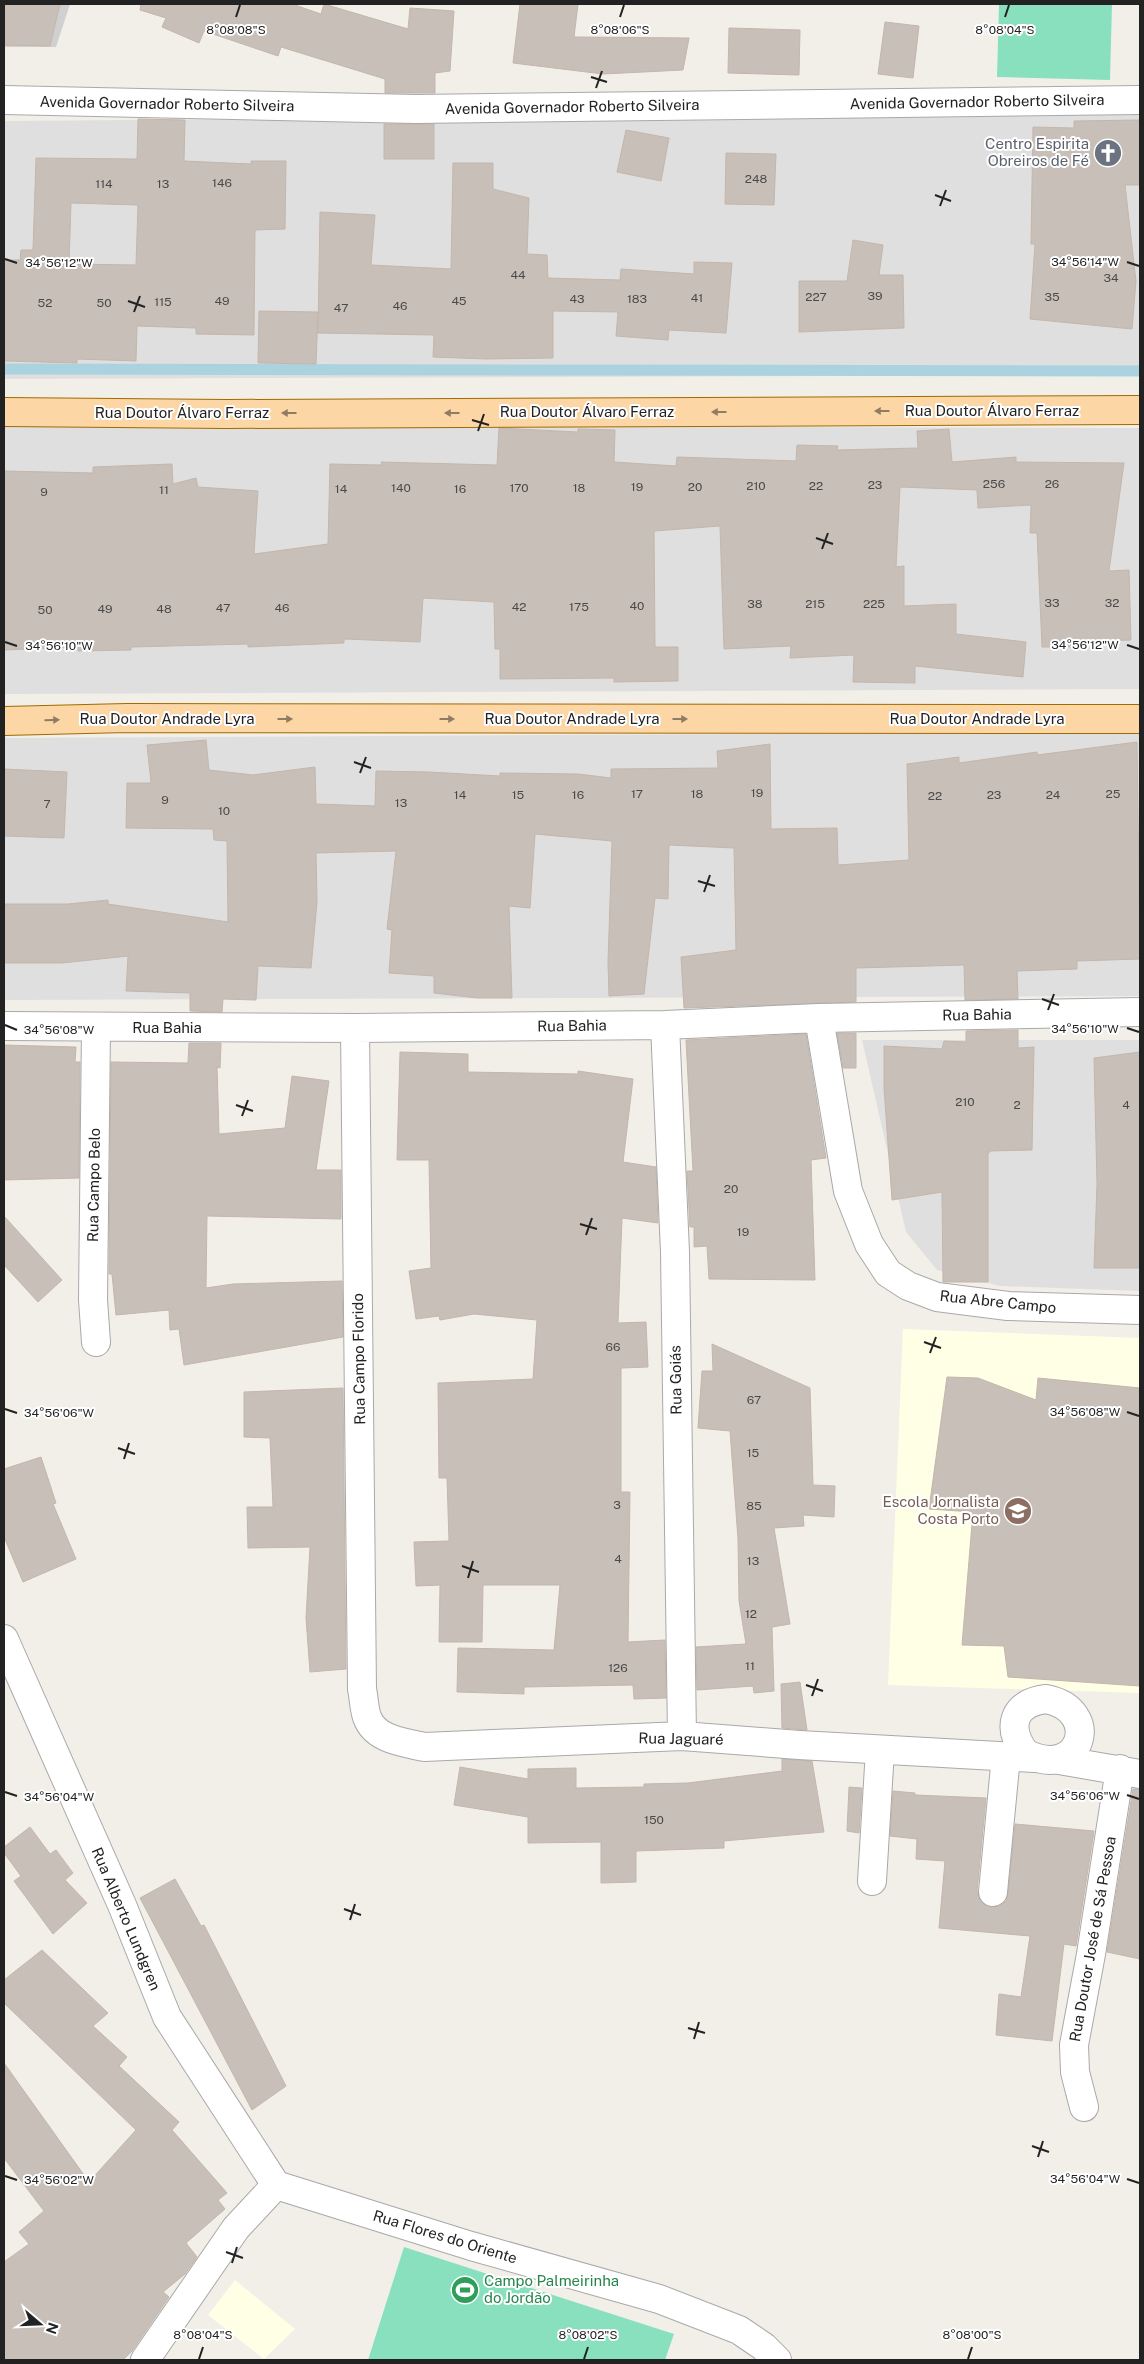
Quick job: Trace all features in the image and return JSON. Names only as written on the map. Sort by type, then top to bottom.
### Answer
[{"type":"main road","name":"Rua Doutor Álvaro Ferraz","points":[[4,412],[237,414],[1140,410]]},
{"type":"main road","name":"Rua Doutor Andrade Lyra","points":[[4,721],[127,718],[1140,719]]},
{"type":"street","name":"Avenida Governador Roberto Silveira","points":[[4,100],[416,109],[1140,100]]},
{"type":"street","name":"Rua Bahia","points":[[4,1026],[355,1028],[664,1025],[819,1018],[1140,1012]]},
{"type":"street","name":"Rua Abre Campo","points":[[819,1018],[848,1191],[869,1244],[888,1273],[908,1286],[937,1297],[1008,1306],[1140,1310]]},
{"type":"street","name":"Rua Goiás","points":[[664,1025],[674,1252],[682,1736]]},
{"type":"street","name":"Rua Campo Belo","points":[[96,1028],[93,1300],[96,1342]]},
{"type":"street","name":"Rua Campo Florido","points":[[355,1028],[362,1689]]},
{"type":"street","name":"Rua Alberto Lundgren","points":[[4,1639],[122,1905],[167,2017],[276,2185]]},
{"type":"street","name":"Rua Jaguaré","points":[[362,1689],[367,1718],[376,1731],[390,1739],[424,1747],[682,1736],[1046,1759],[1130,1772]]},
{"type":"street","points":[[872,1881],[880,1750]]},
{"type":"street","points":[[993,1892],[1006,1756]]},
{"type":"street","name":"Rua Doutor José de Sá Pessoa","points":[[1084,2108],[1075,2072],[1074,2045],[1091,1954],[1130,1772]]},
{"type":"street","points":[[145,2360],[236,2228],[276,2185]]},
{"type":"street","name":"Rua Flores do Oriente","points":[[276,2185],[470,2246],[659,2299],[739,2330],[764,2347],[777,2360]]},
{"type":"shaded area","points":[[4,4],[70,4],[56,47],[4,47]]},
{"type":"shaded area","points":[[1140,112],[1140,375],[4,379],[4,121]]},
{"type":"shaded area","points":[[4,425],[1140,428],[1140,689],[4,694]]},
{"type":"shaded area","points":[[1140,732],[1140,996],[4,1000],[4,738]]},
{"type":"shaded area","points":[[862,1040],[1140,1040],[1140,1291],[1000,1286],[937,1270],[906,1232]]},
{"type":"shaded area","name":"Escola Jornalista Costa Porto","points":[[903,1329],[1140,1338],[1140,1693],[888,1685]]},
{"type":"shaded area","points":[[235,2280],[295,2329],[264,2359],[208,2315]]},
{"type":"green space","points":[[999,4],[1112,4],[1110,80],[997,77]]},
{"type":"green space","name":"Campo Palmeirinha do Jordão","points":[[404,2247],[674,2334],[665,2360],[368,2360]]},
{"type":"building","points":[[4,4],[60,4],[50,46],[4,45]]},
{"type":"building","points":[[141,4],[292,4],[321,14],[324,4],[408,29],[410,8],[454,11],[450,71],[435,73],[435,93],[385,93],[385,79],[281,47],[278,56],[204,31],[199,43],[162,27],[166,18],[140,10]]},
{"type":"building","points":[[520,4],[578,4],[574,37],[689,38],[683,70],[603,74],[513,63]]},
{"type":"building","points":[[885,22],[919,26],[913,78],[878,74]]},
{"type":"building","points":[[729,28],[800,30],[799,75],[728,73]]},
{"type":"building","points":[[138,119],[185,120],[184,161],[251,164],[251,161],[286,161],[285,229],[255,230],[254,335],[196,334],[196,328],[137,326],[136,361],[77,359],[77,363],[4,361],[4,260],[20,260],[21,250],[33,250],[36,158],[137,159]],"holes":[[[71,203],[138,205],[136,265],[69,264]]]},
{"type":"building","points":[[1140,120],[1140,185],[1125,185],[1136,281],[1132,329],[1030,319],[1035,244],[1031,244],[1033,127],[1074,128],[1074,121]]},
{"type":"building","points":[[384,124],[434,124],[434,159],[384,159]]},
{"type":"building","points":[[626,130],[669,138],[661,181],[617,172]]},
{"type":"building","points":[[726,153],[776,154],[774,205],[725,204]]},
{"type":"building","points":[[453,163],[493,163],[493,189],[529,198],[527,254],[547,255],[548,278],[620,280],[621,269],[694,274],[694,262],[732,263],[726,333],[669,330],[668,340],[616,336],[618,312],[553,311],[553,358],[487,359],[433,357],[434,335],[318,333],[320,212],[375,215],[371,265],[451,269]]},
{"type":"building","points":[[853,240],[883,245],[879,275],[903,275],[904,328],[799,332],[799,281],[847,281]]},
{"type":"building","points":[[259,311],[318,312],[316,364],[258,363]]},
{"type":"building","points":[[499,428],[578,432],[578,429],[615,430],[614,462],[676,466],[677,457],[796,461],[797,445],[838,446],[837,450],[918,448],[917,431],[949,429],[952,462],[1016,457],[1016,462],[1124,463],[1109,571],[1129,570],[1131,640],[1073,642],[1073,647],[1042,647],[1037,533],[1030,533],[1031,505],[978,508],[977,490],[900,487],[896,567],[904,566],[904,606],[956,604],[956,634],[1026,642],[1023,677],[915,666],[915,683],[853,682],[854,655],[790,658],[791,646],[724,649],[720,526],[654,531],[655,647],[678,647],[678,681],[614,682],[614,678],[500,679],[500,649],[495,649],[494,602],[423,598],[420,642],[344,639],[344,643],[248,647],[248,644],[131,647],[131,650],[78,651],[78,647],[4,650],[4,471],[93,473],[93,467],[172,464],[173,484],[196,478],[198,487],[258,491],[254,554],[328,544],[330,464],[382,465],[381,462],[497,465]]},
{"type":"building","points":[[206,740],[209,770],[253,775],[315,767],[316,804],[375,806],[376,771],[500,776],[500,773],[578,774],[611,778],[611,769],[718,768],[717,751],[770,744],[771,829],[837,828],[838,865],[909,860],[907,764],[959,757],[959,763],[1037,752],[1037,755],[1137,742],[1140,959],[1077,961],[1077,969],[1017,971],[1018,999],[965,1000],[964,965],[856,968],[856,1002],[684,1008],[681,957],[736,950],[734,848],[669,845],[668,899],[655,898],[644,994],[609,996],[608,962],[612,841],[535,834],[530,908],[509,906],[512,998],[477,998],[434,993],[434,976],[389,973],[392,930],[387,929],[396,851],[316,853],[317,902],[311,968],[258,966],[256,1000],[223,999],[222,1012],[190,1011],[190,993],[126,991],[128,956],[62,963],[4,963],[4,904],[68,904],[108,900],[108,904],[228,922],[227,841],[214,840],[213,829],[126,828],[127,783],[151,783],[147,745]]},
{"type":"building","points":[[4,769],[67,772],[64,838],[4,836]]},
{"type":"building","points":[[1018,1030],[1018,1048],[1034,1047],[1032,1150],[990,1151],[988,1154],[988,1282],[943,1282],[942,1192],[892,1200],[884,1088],[884,1046],[942,1049],[944,1041],[966,1042],[966,1031]]},
{"type":"building","points":[[837,1033],[856,1033],[856,1068],[843,1068]]},
{"type":"building","points":[[806,1034],[826,1158],[811,1160],[815,1280],[709,1279],[707,1246],[694,1247],[694,1227],[690,1227],[687,1171],[693,1171],[686,1040]]},
{"type":"building","points":[[189,1043],[221,1043],[220,1068],[217,1067],[219,1134],[285,1128],[292,1076],[329,1081],[316,1170],[341,1170],[341,1219],[207,1216],[206,1288],[233,1284],[342,1281],[343,1337],[184,1365],[179,1329],[170,1330],[169,1310],[116,1315],[112,1274],[109,1274],[111,1062],[188,1063]]},
{"type":"building","points":[[4,1045],[76,1047],[75,1062],[80,1062],[79,1178],[4,1180]]},
{"type":"building","points":[[400,1052],[468,1054],[468,1072],[578,1074],[578,1071],[633,1079],[623,1162],[656,1167],[658,1223],[622,1218],[618,1323],[646,1322],[648,1367],[621,1368],[621,1492],[630,1492],[628,1642],[665,1640],[666,1698],[634,1699],[633,1685],[524,1687],[524,1694],[457,1692],[458,1648],[554,1650],[560,1585],[483,1585],[482,1642],[439,1642],[440,1585],[416,1586],[414,1542],[449,1541],[447,1478],[439,1478],[438,1383],[533,1379],[537,1320],[474,1314],[440,1320],[439,1316],[416,1319],[409,1271],[431,1268],[429,1160],[397,1160]]},
{"type":"building","points":[[1140,1052],[1140,1268],[1094,1268],[1097,1184],[1094,1058]]},
{"type":"building","points":[[4,1216],[62,1280],[38,1302],[4,1265]]},
{"type":"building","points":[[712,1344],[810,1388],[813,1485],[835,1486],[834,1517],[803,1515],[804,1526],[774,1528],[790,1624],[772,1627],[774,1691],[754,1693],[753,1686],[697,1690],[696,1647],[746,1644],[739,1601],[738,1539],[730,1431],[698,1428],[702,1371],[713,1371]]},
{"type":"building","name":"Escola Jornalista Costa Porto","points":[[947,1377],[978,1378],[1036,1400],[1038,1378],[1140,1388],[1140,1686],[1008,1677],[1004,1646],[962,1645],[973,1512],[929,1509]]},
{"type":"building","points":[[343,1388],[346,1669],[310,1672],[306,1618],[310,1547],[248,1548],[247,1507],[273,1507],[270,1438],[244,1437],[244,1392]]},
{"type":"building","points":[[41,1457],[56,1503],[53,1504],[76,1559],[23,1582],[4,1537],[4,1469]]},
{"type":"building","points":[[800,1682],[807,1730],[782,1728],[781,1684]]},
{"type":"building","points":[[782,1759],[812,1761],[824,1832],[724,1841],[724,1848],[636,1851],[636,1882],[601,1883],[601,1842],[528,1843],[528,1817],[454,1805],[460,1767],[528,1779],[528,1769],[576,1768],[576,1788],[644,1787],[644,1784],[688,1783],[782,1771]]},
{"type":"building","points":[[849,1787],[862,1788],[859,1833],[847,1831]]},
{"type":"building","points":[[1133,1789],[1140,1789],[1140,1959],[1107,1952]]},
{"type":"building","points":[[893,1791],[915,1793],[915,1795],[986,1798],[977,1891],[979,1898],[984,1904],[991,1907],[1000,1906],[1006,1901],[1015,1824],[1094,1831],[1076,1946],[1064,1944],[1052,2041],[996,2035],[999,1994],[1021,1997],[1030,1936],[939,1928],[945,1861],[916,1859],[917,1839],[890,1836]]},
{"type":"building","points":[[30,1827],[50,1854],[56,1850],[73,1873],[65,1880],[87,1903],[53,1934],[14,1881],[21,1876],[4,1853],[4,1847]]},
{"type":"building","points":[[175,1879],[201,1926],[204,1925],[286,2086],[252,2110],[140,1898]]},
{"type":"building","points":[[42,1950],[108,2013],[93,2026],[127,2057],[119,2066],[179,2122],[172,2130],[227,2193],[218,2200],[225,2209],[186,2243],[197,2257],[185,2274],[163,2292],[169,2297],[132,2351],[123,2360],[4,2360],[4,2262],[29,2244],[19,2232],[44,2211],[4,2158],[4,2063],[89,2182],[136,2130],[4,2003],[4,1980]]},
{"type":"waterway","points":[[4,369],[1140,371]]},
{"type":"place","name":"Centro Espirita Obreiros de Fé","points":[[1108,153]]},
{"type":"place","name":"Escola Jornalista Costa Porto","points":[[1018,1511]]},
{"type":"place","name":"Campo Palmeirinha do Jordão","points":[[465,2290]]}]
